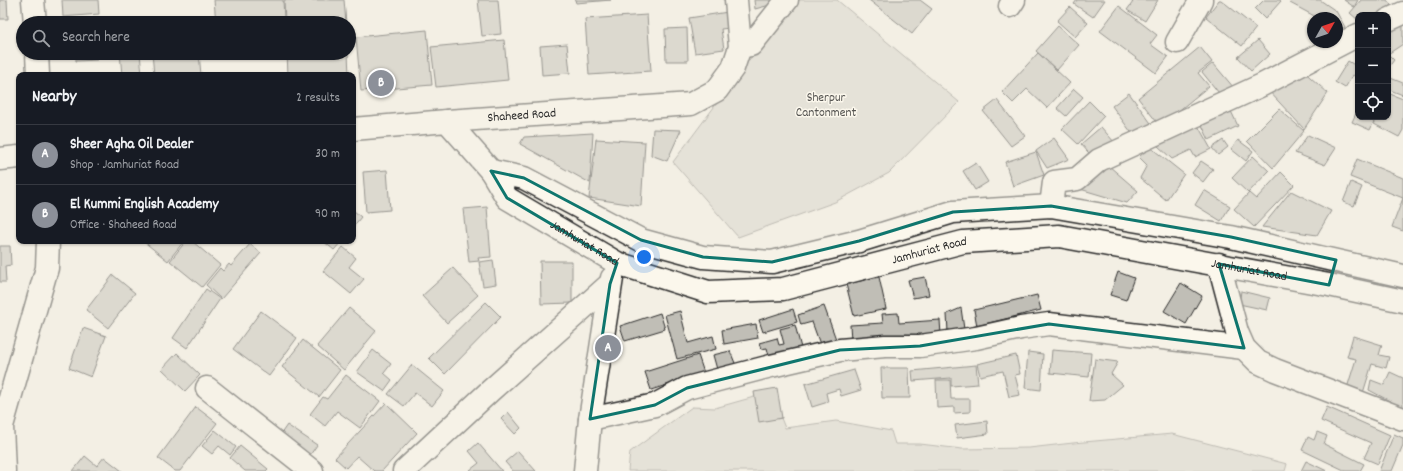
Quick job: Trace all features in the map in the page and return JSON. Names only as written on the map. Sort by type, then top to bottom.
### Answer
[{"type":"street","points":[[33,0],[34,16]]},
{"type":"street","points":[[736,0],[740,47],[751,45],[787,0]]},
{"type":"street","points":[[1177,42],[1201,0]]},
{"type":"street","points":[[1391,19],[1403,13]]},
{"type":"street","points":[[1051,206],[1054,182],[1078,178],[1099,160],[1262,85],[1355,37]]},
{"type":"street","name":"Shaheed Road","points":[[356,129],[691,104],[718,90],[733,68],[740,47]]},
{"type":"street","points":[[37,60],[38,72]]},
{"type":"street","name":"Jamhuriat Road","points":[[447,121],[491,171],[507,198],[616,263],[708,292],[783,290],[963,242],[1059,236],[1329,284],[1403,301]]},
{"type":"street","points":[[0,159],[16,157]]},
{"type":"street","name":"Jamhuriat Road","points":[[491,171],[524,178],[641,240],[703,257],[772,262],[859,241],[953,212],[1051,206],[1231,237],[1403,276]]},
{"type":"street","points":[[4,471],[2,426],[47,268],[48,244]]},
{"type":"street","points":[[1329,284],[1336,260]]},
{"type":"street","points":[[586,471],[590,419],[610,284],[616,263]]},
{"type":"street","points":[[1219,264],[1237,332],[1244,348],[1258,362],[1275,370],[1403,419]]},
{"type":"street","points":[[404,471],[490,391],[610,284]]},
{"type":"street","points":[[590,419],[655,405],[687,388],[840,350],[885,346],[920,346],[976,338],[1021,328],[1049,324],[1244,348]]},
{"type":"street","points":[[207,388],[312,471]]},
{"type":"highlighted area","points":[[491,171],[524,178],[641,240],[703,257],[772,262],[859,241],[953,212],[1051,206],[1231,237],[1336,260],[1329,285],[1219,264],[1244,348],[1049,324],[920,346],[840,350],[687,388],[655,405],[590,419],[610,284],[617,263],[507,198]]},
{"type":"green space","name":"Sherpur Cantonment","points":[[794,0],[837,0],[959,102],[889,173],[835,202],[738,237],[673,162]]},
{"type":"green space","points":[[772,396],[785,428],[836,421],[891,431],[895,444],[920,444],[962,449],[1029,448],[1172,434],[1287,464],[1285,471],[628,471],[630,452],[692,407],[715,408],[754,397]]},
{"type":"building","points":[[0,0],[7,0],[8,19],[0,19]]},
{"type":"building","points":[[62,0],[98,0],[99,14],[63,16]]},
{"type":"building","points":[[214,0],[283,0],[284,16],[215,16]]},
{"type":"building","points":[[284,0],[344,0],[345,16],[285,16]]},
{"type":"building","points":[[478,0],[498,0],[501,34],[482,36]]},
{"type":"building","points":[[575,0],[611,0],[576,3]]},
{"type":"building","points":[[754,0],[774,0],[770,5],[755,9]]},
{"type":"building","points":[[869,0],[920,0],[932,9],[912,34]]},
{"type":"building","points":[[1077,0],[1105,0],[1093,17],[1074,4]]},
{"type":"building","points":[[1129,0],[1158,0],[1145,21],[1127,10],[1133,2]]},
{"type":"building","points":[[1219,0],[1221,0],[1256,28],[1242,46],[1206,17]]},
{"type":"building","points":[[1264,0],[1281,1],[1265,19],[1255,9]]},
{"type":"building","points":[[1292,0],[1320,0],[1337,12],[1307,12],[1290,3]]},
{"type":"building","points":[[1344,0],[1358,0],[1354,7]]},
{"type":"building","points":[[1361,0],[1387,0],[1391,5],[1383,12],[1355,12],[1355,17],[1350,13]]},
{"type":"building","points":[[1119,6],[1157,35],[1150,44],[1168,57],[1156,73],[1100,31]]},
{"type":"building","points":[[1070,7],[1088,23],[1075,37],[1057,21]]},
{"type":"building","points":[[728,12],[730,28],[721,29],[724,49],[695,53],[689,18]]},
{"type":"building","points":[[647,15],[651,71],[589,75],[585,19]]},
{"type":"building","points":[[1403,18],[1403,44],[1391,52],[1391,24]]},
{"type":"building","points":[[1058,26],[1079,45],[1057,70],[1036,51]]},
{"type":"building","points":[[687,28],[688,61],[666,61],[665,29]]},
{"type":"building","points":[[427,30],[432,85],[361,91],[356,37]]},
{"type":"building","points":[[504,40],[508,80],[436,87],[431,47]]},
{"type":"building","points":[[1258,40],[1270,54],[1251,71],[1238,57]]},
{"type":"building","points":[[567,44],[570,73],[542,75],[540,46]]},
{"type":"building","points":[[1200,47],[1212,62],[1198,73],[1209,86],[1160,126],[1138,98]]},
{"type":"building","points":[[1038,53],[1070,83],[1047,108],[1027,89],[1013,103],[1002,92]]},
{"type":"building","points":[[1391,57],[1394,60],[1391,64]]},
{"type":"building","points":[[76,60],[97,60],[76,61]]},
{"type":"building","points":[[121,60],[141,60],[142,72],[122,72]]},
{"type":"building","points":[[153,60],[200,60],[201,72],[154,72]]},
{"type":"building","points":[[287,60],[348,60],[349,72],[288,72]]},
{"type":"building","points":[[1348,61],[1355,65],[1355,76],[1353,75],[1345,88],[1335,82]]},
{"type":"building","points":[[1213,63],[1234,88],[1223,98],[1202,72]]},
{"type":"building","points":[[1301,69],[1328,93],[1304,129],[1267,89]]},
{"type":"building","points":[[1391,78],[1403,83],[1403,95],[1391,90]]},
{"type":"building","points":[[1074,89],[1083,97],[1066,116],[1057,108]]},
{"type":"building","points":[[1129,93],[1153,126],[1136,139],[1112,106]]},
{"type":"building","points":[[1391,94],[1403,99],[1403,130],[1399,137],[1374,124],[1376,120],[1391,120]]},
{"type":"building","points":[[997,100],[1025,136],[1011,146],[983,111]]},
{"type":"building","points":[[1089,101],[1104,116],[1078,144],[1062,129]]},
{"type":"building","points":[[1230,109],[1238,126],[1209,140],[1201,123]]},
{"type":"building","points":[[1279,109],[1304,131],[1273,168],[1247,141]]},
{"type":"building","points":[[1355,116],[1355,120],[1375,120],[1370,130],[1352,122]]},
{"type":"building","points":[[1197,124],[1211,149],[1195,157],[1191,150],[1172,159],[1157,145]]},
{"type":"building","points":[[1101,127],[1115,143],[1095,160],[1081,144]]},
{"type":"building","points":[[653,129],[681,130],[667,161],[651,155]]},
{"type":"building","points":[[593,133],[590,183],[520,144],[524,137]]},
{"type":"building","points":[[1308,135],[1336,148],[1325,165],[1295,153]]},
{"type":"building","points":[[1054,138],[1069,159],[1047,168],[1036,151]]},
{"type":"building","points":[[596,139],[645,142],[641,206],[589,198]]},
{"type":"building","points":[[1223,140],[1228,147],[1218,155],[1212,148]]},
{"type":"building","points":[[1238,140],[1253,151],[1246,161],[1231,149]]},
{"type":"building","points":[[1150,147],[1184,174],[1166,200],[1140,178],[1147,165],[1139,157]]},
{"type":"building","points":[[1036,152],[1044,175],[1013,186],[1005,162]]},
{"type":"building","points":[[1253,156],[1269,171],[1248,193],[1232,178]]},
{"type":"building","points":[[1357,159],[1403,178],[1403,198],[1350,177]]},
{"type":"building","points":[[1201,161],[1213,169],[1203,182],[1192,173]]},
{"type":"building","points":[[976,163],[988,182],[975,190],[963,171]]},
{"type":"building","points":[[1109,166],[1138,191],[1127,203],[1080,189]]},
{"type":"building","points":[[387,170],[390,210],[366,212],[363,172]]},
{"type":"building","points":[[1281,172],[1294,185],[1254,227],[1234,209],[1249,193],[1256,199]]},
{"type":"building","points":[[1351,182],[1362,187],[1354,206],[1343,202]]},
{"type":"building","points":[[1204,190],[1230,206],[1221,221],[1195,205]]},
{"type":"building","points":[[1291,191],[1331,211],[1317,235],[1262,227]]},
{"type":"building","points":[[1403,198],[1403,231],[1392,227]]},
{"type":"building","points":[[487,207],[491,257],[478,258],[479,261],[469,262],[463,209]]},
{"type":"building","points":[[356,213],[361,217],[356,223]]},
{"type":"building","points":[[147,244],[182,244],[168,261]]},
{"type":"building","points":[[184,244],[196,244],[220,265],[202,287],[170,261]]},
{"type":"building","points":[[250,244],[261,253],[221,299],[206,285],[220,268],[223,271],[229,264],[231,266]]},
{"type":"building","points":[[327,244],[339,244],[334,250]]},
{"type":"building","points":[[0,246],[10,246],[11,265],[5,266],[6,282],[0,282]]},
{"type":"building","points":[[343,247],[356,258],[349,267],[364,279],[351,294],[323,271]]},
{"type":"building","points":[[493,260],[496,284],[483,286],[479,262]]},
{"type":"building","points":[[540,261],[572,261],[572,303],[541,304]]},
{"type":"building","points":[[453,268],[478,295],[447,323],[422,296]]},
{"type":"building","points":[[1118,272],[1134,278],[1126,300],[1110,295]]},
{"type":"building","points":[[113,275],[135,293],[108,328],[86,310]]},
{"type":"building","points":[[879,277],[886,309],[854,316],[846,284]]},
{"type":"building","points":[[925,277],[929,295],[913,298],[908,280]]},
{"type":"building","points":[[1181,283],[1202,296],[1186,324],[1164,311]]},
{"type":"building","points":[[206,289],[220,299],[187,348],[173,338]]},
{"type":"building","points":[[1241,291],[1270,298],[1267,310],[1239,304]]},
{"type":"building","points":[[1037,295],[1041,310],[977,326],[974,310]]},
{"type":"building","points":[[486,302],[501,317],[445,374],[429,358]]},
{"type":"building","points":[[824,306],[837,342],[821,347],[812,322],[801,325],[798,315]]},
{"type":"building","points":[[349,308],[376,331],[344,370],[317,346]]},
{"type":"building","points":[[961,308],[964,329],[948,332],[947,314]]},
{"type":"building","points":[[793,309],[797,322],[763,332],[759,320]]},
{"type":"building","points":[[261,311],[297,338],[269,376],[233,349]]},
{"type":"building","points":[[680,311],[688,343],[713,336],[716,349],[677,359],[665,315]]},
{"type":"building","points":[[660,313],[665,329],[625,341],[620,326]]},
{"type":"building","points":[[898,313],[899,323],[940,320],[941,335],[851,340],[850,325],[883,323],[882,314]]},
{"type":"building","points":[[756,324],[758,338],[724,344],[722,330]]},
{"type":"building","points":[[795,325],[801,348],[769,356],[767,348],[761,349],[759,343],[777,338],[779,345],[784,344],[780,329]]},
{"type":"building","points":[[83,328],[106,336],[91,377],[69,368]]},
{"type":"building","points":[[1353,336],[1382,345],[1379,355],[1389,357],[1386,368],[1372,364],[1363,393],[1347,388],[1356,359],[1347,357]]},
{"type":"building","points":[[303,340],[340,370],[319,397],[282,367]]},
{"type":"building","points":[[373,350],[391,364],[384,373],[392,380],[384,391],[357,372]]},
{"type":"building","points":[[1052,350],[1091,353],[1089,377],[1050,373]]},
{"type":"building","points":[[730,351],[737,368],[718,373],[713,355]]},
{"type":"building","points":[[1028,352],[1043,354],[1041,390],[1025,388]]},
{"type":"building","points":[[177,353],[200,375],[185,391],[162,369]]},
{"type":"building","points":[[698,355],[704,373],[651,390],[645,372]]},
{"type":"building","points":[[1016,355],[1020,374],[1015,375],[1020,395],[1009,397],[1003,371],[980,376],[977,364]]},
{"type":"building","points":[[1095,359],[1118,362],[1111,374],[1123,385],[1105,400],[1089,401]]},
{"type":"building","points":[[412,365],[444,391],[432,406],[415,393],[404,406],[388,394]]},
{"type":"building","points":[[976,365],[978,384],[951,386],[951,378],[913,381],[912,371]]},
{"type":"building","points":[[881,368],[909,368],[910,398],[882,398]]},
{"type":"building","points":[[854,370],[861,390],[841,396],[839,389],[826,393],[828,402],[812,407],[805,384]]},
{"type":"building","points":[[1390,372],[1403,378],[1403,408],[1369,390],[1371,380],[1384,385]]},
{"type":"building","points":[[346,375],[380,401],[360,428],[337,411],[325,426],[310,414],[323,397],[327,399]]},
{"type":"building","points":[[936,380],[950,380],[951,399],[970,399],[970,412],[954,413],[954,407],[937,408]]},
{"type":"building","points":[[777,388],[782,418],[759,422],[754,392]]},
{"type":"building","points":[[386,403],[417,433],[382,471],[374,471],[357,456],[346,468],[335,458]]},
{"type":"building","points":[[196,407],[217,423],[180,471],[175,471],[158,458]]},
{"type":"building","points":[[1327,407],[1390,435],[1378,464],[1364,458],[1371,443],[1321,421]]},
{"type":"building","points":[[508,412],[521,428],[515,434],[501,419]]},
{"type":"building","points":[[987,421],[988,434],[957,438],[955,425]]},
{"type":"building","points":[[287,425],[317,445],[308,458],[278,438]]},
{"type":"building","points":[[215,430],[236,447],[230,455],[219,446],[212,454],[202,446]]},
{"type":"building","points":[[1317,432],[1327,436],[1324,444],[1364,464],[1360,471],[1346,471],[1302,450],[1308,437],[1314,440]]},
{"type":"building","points":[[1394,434],[1403,438],[1403,445],[1392,471],[1379,471]]},
{"type":"building","points":[[478,443],[502,471],[470,470],[479,463],[469,451]]},
{"type":"building","points":[[240,446],[268,469],[266,471],[245,471],[230,458]]},
{"type":"building","points":[[518,451],[536,471],[513,471],[505,462]]},
{"type":"building","points":[[85,456],[97,466],[104,457],[122,471],[73,471]]},
{"type":"building","points":[[1306,461],[1327,471],[1301,471]]},
{"type":"place","name":"El Kummi English Academy","points":[[381,83]]},
{"type":"place","name":"Sheer Agha Oil Dealer","points":[[608,348]]}]
